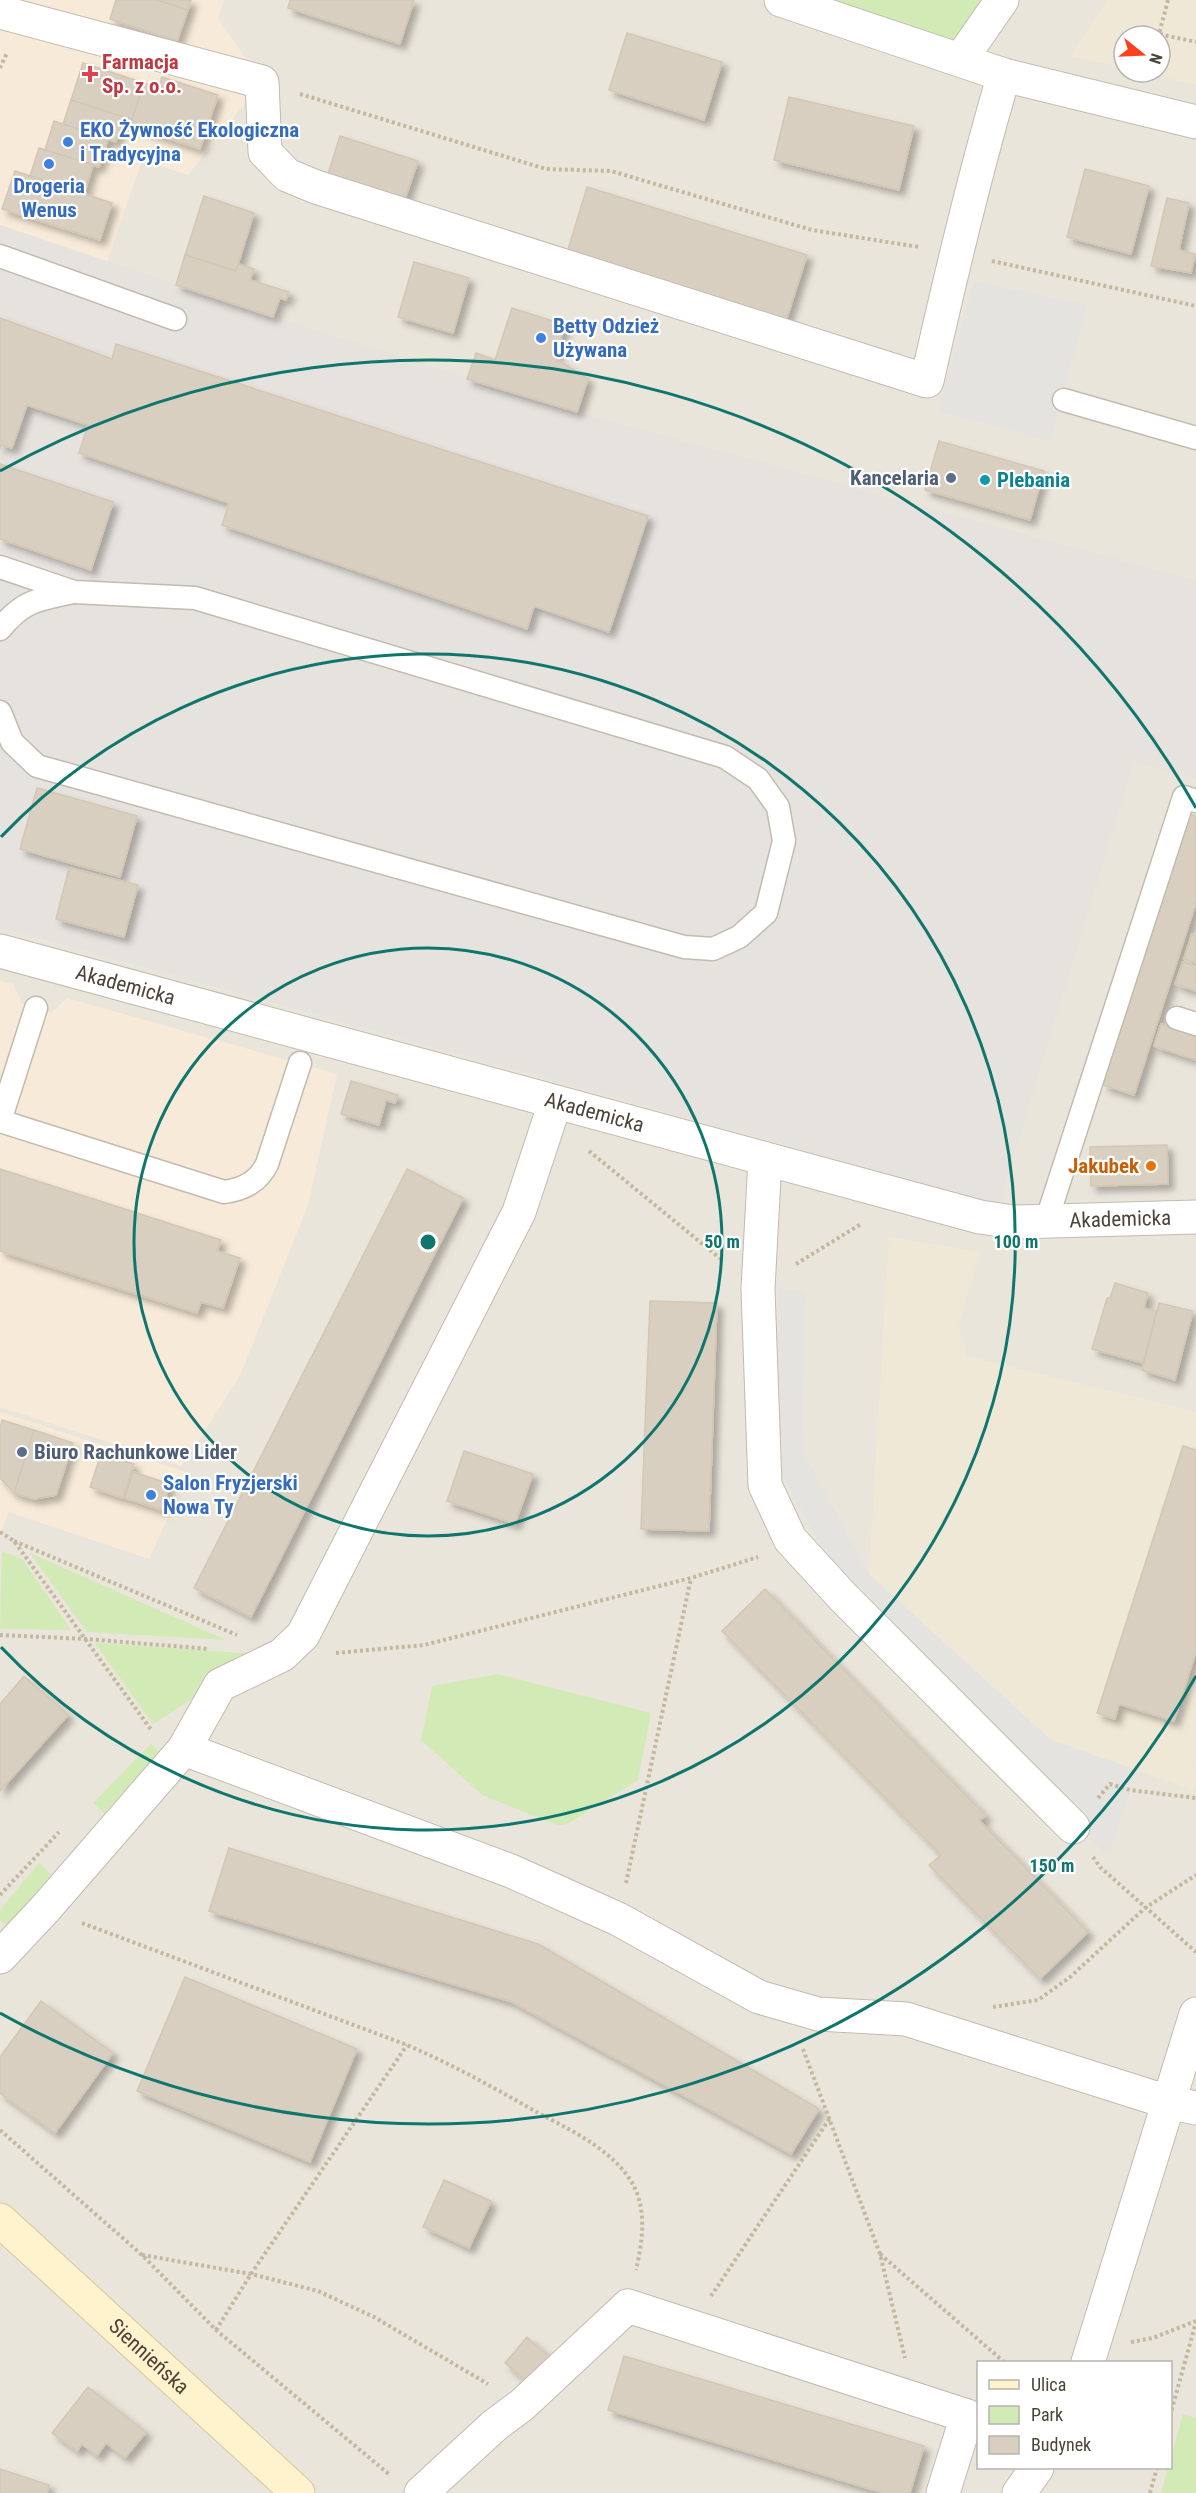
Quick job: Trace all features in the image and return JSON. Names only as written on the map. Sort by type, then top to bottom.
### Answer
[{"type":"main road","name":"Siennieńska","points":[[0,2220],[298,2493]]},
{"type":"street","points":[[782,0],[1004,75],[1196,122]]},
{"type":"street","points":[[961,59],[1002,0]]},
{"type":"street","points":[[0,12],[262,82],[265,152],[287,175],[327,190],[927,381],[955,253],[1004,75]]},
{"type":"street","name":"Akademicka","points":[[0,951],[553,1112],[765,1159],[980,1218],[1014,1222],[1046,1222],[1196,1217]]},
{"type":"street","points":[[0,1957],[45,1909],[184,1749],[220,1685],[282,1654],[303,1635],[519,1212],[553,1112]]},
{"type":"street","points":[[765,1159],[758,1289],[765,1485],[790,1539],[843,1597],[1073,1827]]},
{"type":"street","points":[[184,1749],[511,1871],[618,1919],[759,1997],[818,2014],[906,2019],[1182,2105]]},
{"type":"street","points":[[1090,2356],[1182,2105],[1196,2014]]},
{"type":"street","points":[[408,2486],[522,2405],[627,2306],[967,2416],[943,2493]]},
{"type":"street","points":[[1019,2493],[1036,2469]]},
{"type":"lane","points":[[0,256],[175,319]]},
{"type":"lane","points":[[1064,400],[1196,438]]},
{"type":"lane","points":[[0,567],[74,592]]},
{"type":"lane","points":[[0,629],[12,614],[30,602],[74,592],[195,598],[725,758],[758,779],[778,807],[784,840],[766,913],[739,938],[713,949],[684,947],[37,766],[12,742],[0,712]]},
{"type":"lane","points":[[1046,1222],[1184,797],[1196,801]]},
{"type":"lane","points":[[36,1008],[0,1121],[224,1192],[254,1182],[262,1174],[300,1063]]},
{"type":"path","points":[[1168,0],[1159,34],[1196,42]]},
{"type":"path","points":[[262,82],[546,169],[610,171],[812,230],[955,253],[1196,306]]},
{"type":"path","points":[[553,1112],[758,1289],[869,1219]]},
{"type":"path","points":[[0,1532],[14,1541],[282,1654]]},
{"type":"path","points":[[346,1652],[424,1645],[691,1578],[754,1559],[790,1539]]},
{"type":"path","points":[[14,1541],[153,1732],[184,1749]]},
{"type":"path","points":[[618,1919],[691,1578]]},
{"type":"path","points":[[0,1635],[213,1649]]},
{"type":"path","points":[[1196,1798],[1130,1790],[1110,1784],[1073,1827],[1100,1867],[1196,1952]]},
{"type":"path","points":[[983,2008],[1038,2000],[1069,1978],[1145,1908],[1196,1875]]},
{"type":"path","points":[[45,1909],[407,2044],[454,2065],[566,2128],[610,2156],[630,2179],[641,2204],[643,2238],[627,2306]]},
{"type":"path","points":[[818,2014],[803,2048],[880,2254],[915,2399]]},
{"type":"path","points":[[216,2330],[251,2274],[407,2044]]},
{"type":"path","points":[[691,2326],[830,2118]]},
{"type":"path","points":[[0,2130],[142,2255],[216,2330],[408,2486]]},
{"type":"path","points":[[880,2254],[1003,2361]]},
{"type":"path","points":[[142,2255],[251,2274],[318,2291],[374,2317],[522,2405]]},
{"type":"path","points":[[1090,2356],[1153,2338],[1196,2322]]},
{"type":"path","points":[[1172,2409],[1196,2322]]},
{"type":"path","points":[[1150,2493],[1157,2469]]},
{"type":"shaded area","points":[[0,0],[1196,0],[1196,2493],[0,2493]]},
{"type":"shaded area","points":[[0,0],[224,0],[218,18],[262,82],[188,175],[142,160],[107,262],[0,225]]},
{"type":"shaded area","points":[[1107,0],[1196,0],[1196,85],[1172,79],[1172,24],[1112,24],[1112,65],[1070,56]]},
{"type":"shaded area","points":[[0,225],[280,319],[577,412],[1196,581],[1196,779],[1134,761],[999,1204],[0,927]]},
{"type":"shaded area","points":[[974,281],[1087,305],[1050,441],[938,411]]},
{"type":"shaded area","points":[[0,981],[13,984],[22,1003],[51,1013],[67,998],[337,1074],[308,1205],[240,1376],[182,1466],[0,1407]]},
{"type":"shaded area","points":[[889,1237],[980,1252],[958,1325],[967,1356],[1196,1412],[1195,1791],[1051,1740],[869,1574]]},
{"type":"shaded area","points":[[779,1289],[805,1290],[802,1450],[869,1574],[1051,1740],[1137,1770],[1110,1851],[1103,1851],[846,1592],[776,1463]]},
{"type":"shaded area","points":[[0,1412],[189,1473],[149,1559],[9,1512],[0,1535]]},
{"type":"green space","points":[[781,0],[1002,0],[961,59]]},
{"type":"green space","points":[[2,1551],[22,1559],[71,1630],[0,1629]]},
{"type":"green space","points":[[30,1553],[226,1640],[87,1632]]},
{"type":"green space","points":[[95,1643],[257,1654],[257,1656],[153,1724]]},
{"type":"green space","points":[[498,1674],[651,1713],[638,1780],[565,1825],[557,1825],[482,1795],[421,1740],[432,1686]]},
{"type":"green space","points":[[151,1744],[159,1752],[104,1813],[93,1803]]},
{"type":"green space","points":[[39,1863],[51,1874],[7,1926],[0,1920],[0,1910]]},
{"type":"green space","points":[[1183,2414],[1196,2418],[1196,2493],[1161,2493],[1168,2469],[1172,2469],[1172,2454]]},
{"type":"building","points":[[116,0],[157,0],[188,10],[177,41],[110,19]]},
{"type":"building","points":[[157,0],[191,0],[188,10]]},
{"type":"building","points":[[290,0],[414,0],[400,44],[288,8]]},
{"type":"building","points":[[627,33],[722,62],[704,120],[609,90]]},
{"type":"building","points":[[83,63],[144,83],[132,120],[71,100]]},
{"type":"building","points":[[162,77],[218,95],[200,149],[130,126],[144,83],[158,88]]},
{"type":"building","points":[[789,97],[914,126],[899,190],[774,160]]},
{"type":"building","points":[[71,100],[124,117],[116,142],[63,124]]},
{"type":"building","points":[[54,121],[108,139],[99,167],[45,150]]},
{"type":"building","points":[[340,136],[418,161],[404,202],[327,177]]},
{"type":"building","points":[[39,148],[93,165],[84,194],[30,176]]},
{"type":"building","points":[[1085,169],[1149,186],[1131,254],[1067,237]]},
{"type":"building","points":[[15,171],[112,203],[100,240],[2,209]]},
{"type":"building","points":[[587,187],[807,255],[786,321],[567,253]]},
{"type":"building","points":[[204,196],[254,213],[236,271],[185,255]]},
{"type":"building","points":[[1167,198],[1189,203],[1179,250],[1195,254],[1191,273],[1151,266]]},
{"type":"building","points":[[185,255],[236,271],[238,264],[254,269],[250,280],[289,292],[286,300],[280,298],[273,317],[176,285]]},
{"type":"building","points":[[414,262],[469,278],[453,333],[398,317]]},
{"type":"building","points":[[512,308],[565,325],[555,358],[588,379],[577,412],[467,379],[476,353],[495,360]]},
{"type":"building","points":[[0,318],[112,359],[116,344],[648,516],[609,632],[534,606],[527,629],[222,525],[229,503],[79,453],[88,425],[27,405],[12,448],[1,445],[0,449]]},
{"type":"building","name":"Plebania","points":[[939,441],[1044,471],[1030,520],[925,490]]},
{"type":"building","points":[[0,464],[113,502],[91,570],[0,539]]},
{"type":"building","points":[[37,788],[137,816],[120,877],[20,849]]},
{"type":"building","points":[[1190,814],[1196,816],[1196,903],[1134,1095],[1103,1085]]},
{"type":"building","points":[[69,868],[138,885],[124,937],[56,919]]},
{"type":"building","points":[[1192,934],[1196,935],[1196,963],[1184,959]]},
{"type":"building","points":[[1183,962],[1196,966],[1196,991],[1175,984]]},
{"type":"building","points":[[1161,1024],[1196,1036],[1196,1060],[1154,1046]]},
{"type":"building","points":[[351,1081],[398,1095],[395,1103],[386,1100],[379,1125],[341,1114]]},
{"type":"building","points":[[1167,1145],[1168,1184],[1091,1186],[1090,1147]]},
{"type":"building","points":[[0,1169],[221,1240],[217,1251],[240,1258],[223,1308],[201,1302],[197,1313],[0,1251]]},
{"type":"building","points":[[407,1169],[463,1198],[251,1617],[194,1588]]},
{"type":"building","points":[[1115,1283],[1148,1293],[1144,1308],[1157,1311],[1143,1363],[1092,1349],[1107,1298],[1110,1298]]},
{"type":"building","points":[[650,1301],[717,1303],[709,1531],[641,1529]]},
{"type":"building","points":[[1159,1303],[1193,1311],[1175,1380],[1142,1370]]},
{"type":"building","points":[[2,1420],[34,1430],[14,1493],[0,1478]]},
{"type":"building","points":[[34,1430],[73,1443],[56,1495],[34,1499],[14,1493]]},
{"type":"building","points":[[1183,1446],[1196,1450],[1196,1652],[1174,1721],[1119,1704],[1115,1719],[1097,1713]]},
{"type":"building","points":[[464,1451],[533,1474],[515,1524],[447,1501]]},
{"type":"building","points":[[101,1454],[134,1464],[123,1498],[90,1487]]},
{"type":"building","points":[[133,1472],[170,1484],[162,1510],[125,1498]]},
{"type":"building","points":[[765,1589],[986,1816],[979,1820],[1088,1932],[1040,1979],[929,1865],[941,1855],[722,1631]]},
{"type":"building","points":[[24,1676],[68,1715],[0,1791],[0,1704]]},
{"type":"building","points":[[229,1848],[538,1944],[819,2109],[791,2154],[512,2002],[209,1911]]},
{"type":"building","points":[[185,1977],[357,2049],[310,2162],[137,2091]]},
{"type":"building","points":[[41,2001],[113,2053],[55,2133],[0,2093],[0,2057]]},
{"type":"building","points":[[444,2180],[491,2201],[469,2248],[423,2227]]},
{"type":"building","points":[[527,2337],[553,2360],[531,2385],[505,2363]]},
{"type":"building","points":[[624,2356],[924,2446],[910,2493],[883,2493],[608,2410]]},
{"type":"building","points":[[88,2387],[146,2432],[125,2458],[106,2443],[97,2456],[82,2444],[77,2451],[52,2433]]},
{"type":"building","points":[[0,2469],[49,2485],[47,2493],[0,2493]]},
{"type":"place","name":"Farmacja Sp. z o.o.","points":[[90,74]]},
{"type":"place","name":"EKO Żywność Ekologiczna i Tradycyjna","points":[[68,142]]},
{"type":"place","name":"Drogeria Wenus","points":[[49,164]]},
{"type":"place","name":"Betty Odzież Używana","points":[[541,338]]},
{"type":"place","name":"Kancelaria","points":[[951,478]]},
{"type":"place","name":"Plebania","points":[[985,480]]},
{"type":"place","name":"Jakubek","points":[[1151,1166]]},
{"type":"place","name":"Biuro Rachunkowe Lider","points":[[22,1452]]},
{"type":"place","name":"Salon Fryzjerski Nowa Ty","points":[[151,1495]]}]
